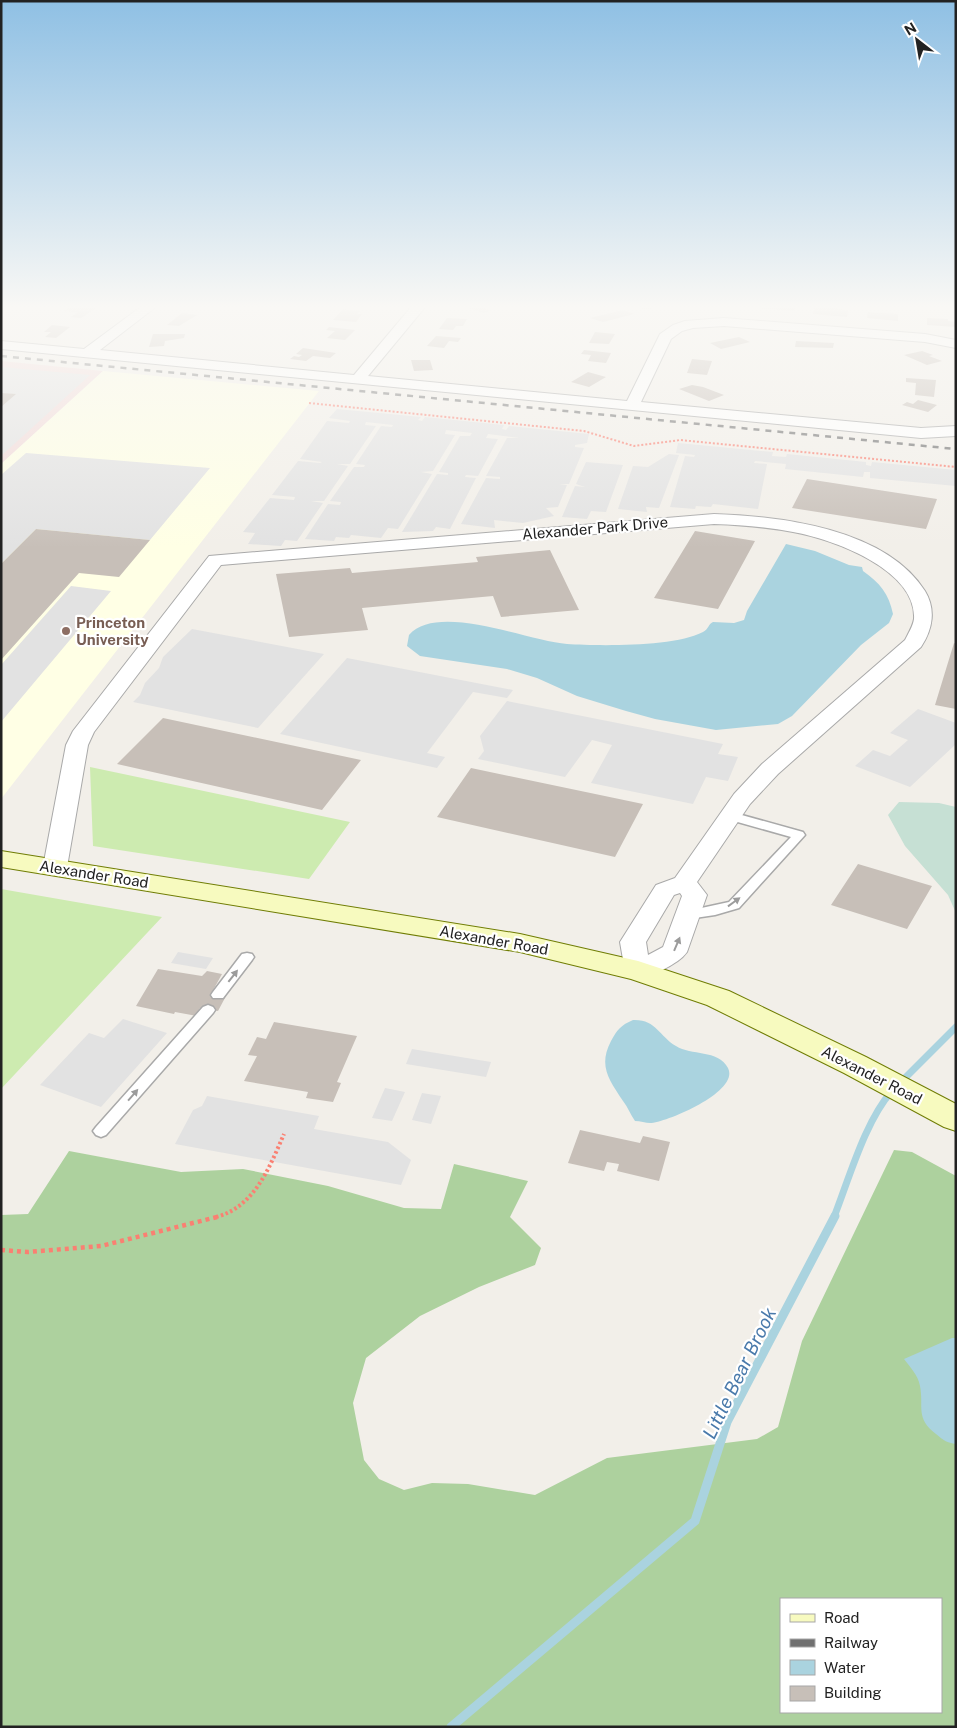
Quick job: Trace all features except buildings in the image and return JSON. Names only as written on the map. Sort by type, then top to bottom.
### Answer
[{"type":"street","points":[[436,387],[921,433],[956,431]]},
{"type":"street","points":[[632,406],[642,387]]},
{"type":"street","name":"Alexander Park Drive","points":[[55,867],[76,744],[215,560],[714,519],[778,524],[826,535],[872,554],[907,574],[924,597],[928,610],[927,622],[922,634],[914,644],[770,768],[742,798],[684,883],[665,890],[633,942],[638,971]]},
{"type":"street","name":"Alexander Road","points":[[1,859],[520,944],[638,971],[718,998],[855,1065],[949,1115]]},
{"type":"street","points":[[638,971],[674,952],[695,895],[684,883]]},
{"type":"lane","points":[[688,915],[715,911],[734,905],[799,835],[731,816]]},
{"type":"lane","points":[[218,995],[247,957]]},
{"type":"lane","points":[[101,1131],[208,1010]]},
{"type":"path","points":[[309,403],[584,431],[634,446],[673,440],[688,440],[956,467]]},
{"type":"path","points":[[1,1250],[28,1252],[101,1246],[224,1215],[238,1208],[254,1194],[262,1182],[284,1134]]},
{"type":"shaded area","points":[[1,387],[86,387],[1,464]]},
{"type":"shaded area","points":[[1,387],[77,387],[1,456],[1,407],[15,394],[1,393]]},
{"type":"shaded area","name":"Princeton University","points":[[86,387],[272,387],[319,391],[1,799],[1,464]]},
{"type":"shaded area","points":[[337,409],[421,417],[418,420],[422,421],[425,417],[504,425],[502,429],[506,430],[509,426],[589,434],[587,443],[575,445],[575,447],[584,448],[569,484],[559,484],[567,485],[558,507],[546,508],[554,516],[523,523],[494,520],[495,528],[461,524],[486,478],[500,479],[500,477],[486,476],[507,438],[519,438],[488,434],[486,438],[498,439],[478,476],[466,475],[465,477],[476,478],[450,529],[436,527],[433,531],[402,532],[437,474],[448,475],[448,473],[439,472],[460,436],[470,436],[472,433],[446,430],[445,434],[455,435],[433,471],[421,472],[432,474],[398,529],[388,528],[381,538],[351,535],[349,538],[336,537],[334,541],[305,539],[328,504],[340,505],[341,502],[330,501],[354,467],[364,467],[365,465],[356,464],[381,426],[392,427],[393,425],[366,422],[365,425],[376,426],[350,464],[337,464],[348,466],[324,501],[311,501],[323,503],[297,541],[285,540],[281,546],[248,544],[255,533],[243,532],[270,498],[294,500],[295,497],[272,495],[298,461],[322,462],[300,459],[327,421],[349,423],[350,421],[329,418]]},
{"type":"shaded area","points":[[678,443],[773,452],[772,456],[786,457],[787,454],[866,462],[866,465],[871,466],[872,462],[956,470],[956,486],[870,478],[870,472],[864,472],[863,477],[785,469],[786,464],[755,461],[754,463],[767,464],[758,509],[713,504],[711,507],[696,506],[695,509],[670,507],[685,456],[694,457],[695,455],[676,453]]},
{"type":"shaded area","points":[[26,453],[210,468],[150,540],[36,529],[1,564],[1,475]]},
{"type":"shaded area","points":[[669,454],[679,455],[659,508],[646,507],[647,512],[618,509],[633,466],[648,467]]},
{"type":"shaded area","points":[[586,462],[623,465],[606,512],[591,511],[587,519],[562,517],[575,486],[585,487],[576,484]]},
{"type":"shaded area","points":[[71,586],[111,591],[1,722],[1,665]]},
{"type":"shaded area","points":[[192,629],[324,654],[258,728],[133,702],[140,695],[145,683],[159,668],[163,657]]},
{"type":"shaded area","points":[[347,658],[513,690],[507,698],[473,692],[427,753],[445,757],[437,768],[280,734]]},
{"type":"shaded area","points":[[507,701],[723,744],[718,754],[738,757],[728,781],[706,777],[693,804],[591,783],[612,745],[592,740],[565,777],[478,759],[484,751],[480,736]]},
{"type":"shaded area","points":[[918,709],[956,723],[956,744],[910,787],[855,766],[873,750],[890,756],[908,740],[890,733]]},
{"type":"shaded area","points":[[899,802],[939,803],[956,807],[956,913],[948,895],[905,846],[888,815]]},
{"type":"shaded area","points":[[178,952],[213,958],[206,969],[171,963]]},
{"type":"shaded area","points":[[123,1019],[167,1033],[101,1107],[40,1085],[89,1033],[104,1038]]},
{"type":"shaded area","points":[[412,1049],[491,1062],[486,1077],[406,1064]]},
{"type":"shaded area","points":[[385,1088],[405,1092],[392,1121],[372,1118]]},
{"type":"shaded area","points":[[422,1093],[441,1096],[431,1124],[412,1120]]},
{"type":"shaded area","points":[[207,1096],[319,1116],[314,1129],[388,1142],[411,1160],[401,1185],[175,1144],[193,1110],[202,1106]]},
{"type":"green space","points":[[90,767],[350,822],[309,879],[93,846]]},
{"type":"green space","points":[[1,889],[162,917],[1,1089]]},
{"type":"green space","points":[[894,1150],[912,1152],[956,1176],[956,1727],[1,1727],[1,1215],[28,1214],[69,1151],[181,1172],[243,1169],[328,1186],[404,1208],[441,1209],[454,1164],[528,1181],[510,1217],[541,1248],[535,1265],[479,1287],[420,1316],[366,1358],[353,1403],[364,1460],[379,1479],[404,1490],[432,1483],[468,1484],[535,1495],[607,1458],[757,1439],[778,1427],[802,1341]]},
{"type":"water","points":[[786,544],[815,551],[849,565],[862,567],[863,571],[883,589],[893,614],[889,623],[861,645],[792,716],[778,724],[716,730],[655,719],[577,696],[537,678],[507,669],[420,656],[407,646],[409,635],[423,626],[440,622],[484,626],[567,644],[656,643],[690,637],[705,631],[713,622],[734,623],[744,620],[747,611]]},
{"type":"water","points":[[633,1020],[647,1022],[670,1042],[682,1049],[718,1058],[728,1068],[729,1077],[713,1095],[686,1111],[650,1123],[635,1121],[613,1086],[605,1065],[607,1050],[613,1037],[622,1026]]},
{"type":"water","points":[[956,1338],[956,1444],[943,1440],[925,1423],[918,1378],[904,1359]]},
{"type":"waterway","name":"Little Bear Brook","points":[[901,1082],[956,1027]]},
{"type":"waterway","name":"Little Bear Brook","points":[[834,1217],[866,1134],[882,1103],[892,1091]]},
{"type":"waterway","name":"Little Bear Brook","points":[[451,1727],[695,1521],[727,1422],[835,1216]]},
{"type":"railway","points":[[316,387],[956,449]]},
{"type":"place","name":"Princeton University","points":[[66,631]]}]
